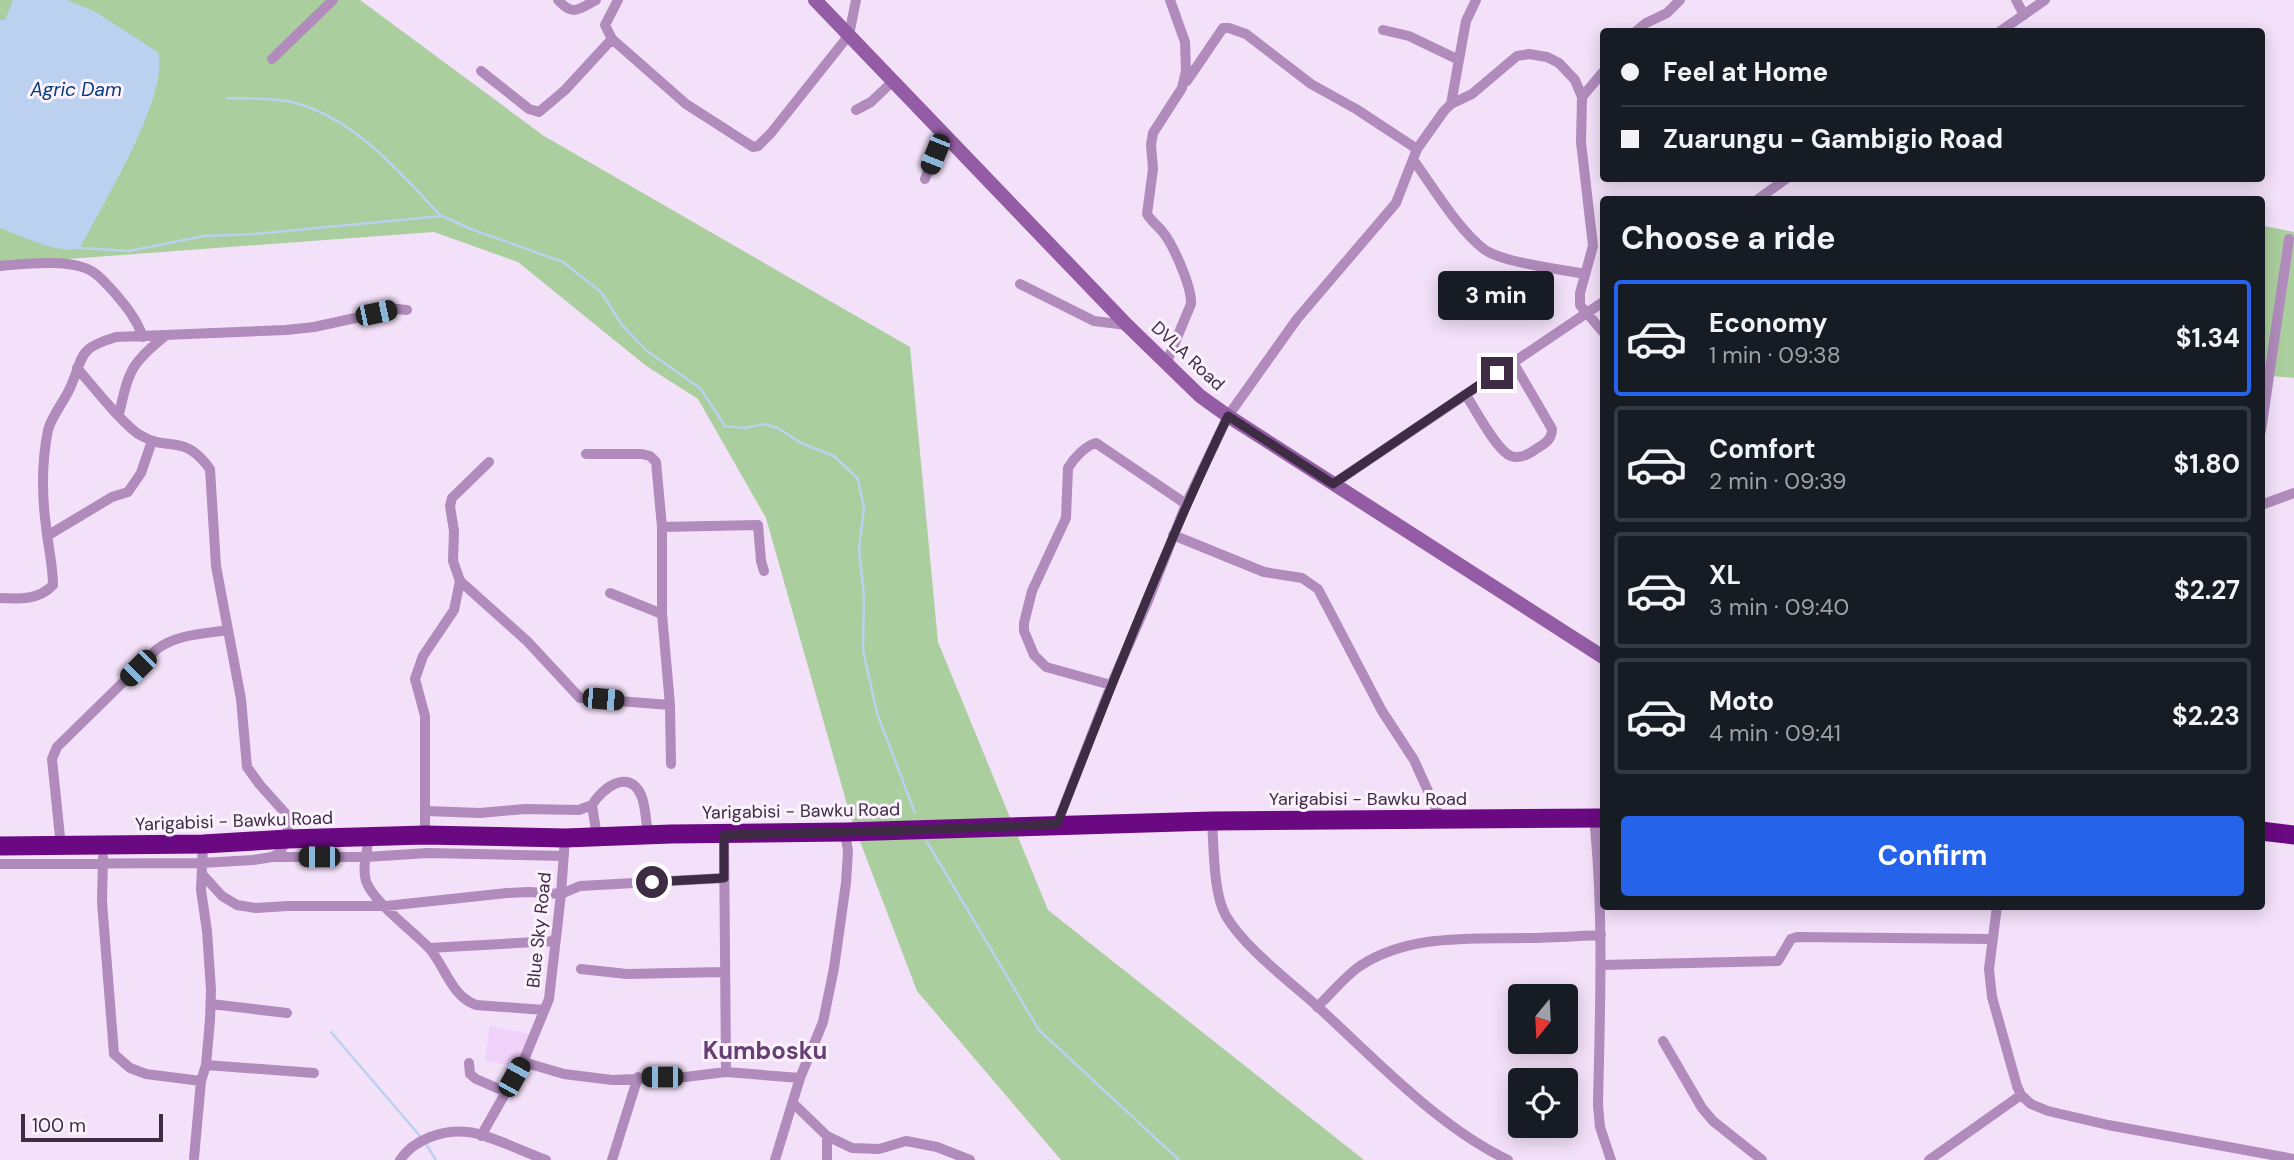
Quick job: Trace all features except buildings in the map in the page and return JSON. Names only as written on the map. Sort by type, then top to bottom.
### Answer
[{"type":"highway","name":"Yarigabisi - Bawku Road","points":[[0,846],[61,847],[103,854],[202,860],[288,839],[368,847],[425,835],[564,847],[597,837],[648,835],[1212,821],[1599,818]]},
{"type":"highway","points":[[2265,831],[2294,835]]},
{"type":"street","points":[[272,60],[333,0]]},
{"type":"street","points":[[558,0],[572,11],[597,0]]},
{"type":"street","points":[[618,0],[606,25],[612,39],[686,104],[752,147],[758,146],[771,133],[849,35],[856,0]]},
{"type":"street","name":"DVLA Road","points":[[815,0],[1127,325],[1200,396],[1600,655]]},
{"type":"street","points":[[1170,0],[1187,53],[1182,88]]},
{"type":"street","points":[[1057,824],[1173,535],[1228,416],[1297,319],[1396,203],[1417,149],[1451,104],[1466,21],[1476,0]]},
{"type":"street","points":[[1640,28],[1667,13],[1680,0]]},
{"type":"street","points":[[2016,0],[2024,15]]},
{"type":"street","points":[[2005,28],[2045,0]]},
{"type":"street","points":[[1166,364],[1191,304],[1192,295],[1165,234],[1147,214],[1153,169],[1153,133],[1223,28],[1246,33],[1311,83],[1417,149]]},
{"type":"street","points":[[1383,30],[1409,36],[1459,60]]},
{"type":"street","points":[[481,71],[529,109],[539,111],[565,90],[612,39]]},
{"type":"street","points":[[1451,104],[1472,94],[1517,56],[1529,54],[1547,57],[1576,80],[1582,97],[1581,142],[1592,240],[1579,300],[1580,305],[1600,328]]},
{"type":"street","points":[[1582,97],[1600,76]]},
{"type":"street","points":[[856,110],[871,102],[892,82]]},
{"type":"street","points":[[925,179],[935,154],[946,137]]},
{"type":"street","points":[[1414,161],[1466,232],[1485,250],[1512,259],[1586,274]]},
{"type":"street","points":[[1762,196],[1782,182]]},
{"type":"street","points":[[2265,404],[2289,239]]},
{"type":"street","points":[[0,266],[37,263],[77,266],[91,270],[121,299],[136,319],[143,337]]},
{"type":"street","points":[[1020,284],[1094,321],[1127,325]]},
{"type":"street","points":[[1333,484],[1600,304]]},
{"type":"street","points":[[0,598],[37,597],[53,585],[43,478],[48,429],[65,400],[82,354],[95,343],[116,337],[314,327],[397,309],[407,310]]},
{"type":"street","points":[[119,414],[134,365],[142,354],[165,336]]},
{"type":"street","points":[[1466,395],[1503,452],[1524,457],[1534,451],[1548,441],[1552,429],[1513,362]]},
{"type":"street","points":[[77,368],[137,434],[152,441],[188,447],[201,457],[210,469],[216,566],[241,699],[247,767],[287,815],[288,839],[279,853],[272,858]]},
{"type":"street","points":[[47,536],[112,497],[128,492],[141,473],[152,441]]},
{"type":"street","points":[[1111,685],[1046,667],[1034,655],[1024,631],[1032,591],[1064,528],[1068,468],[1091,444],[1096,443],[1186,504]]},
{"type":"street","points":[[586,454],[642,454],[650,456],[656,462],[662,527],[662,614],[670,705],[671,764]]},
{"type":"street","points":[[489,463],[452,498],[450,506],[454,531],[453,561],[460,581],[527,641],[580,698],[670,705]]},
{"type":"street","points":[[2265,504],[2294,493]]},
{"type":"street","points":[[662,527],[758,525],[764,570]]},
{"type":"street","points":[[1173,535],[1264,572],[1302,578],[1318,589],[1382,711],[1414,760],[1441,820]]},
{"type":"street","points":[[425,835],[425,716],[415,679],[423,656],[454,610],[460,581]]},
{"type":"street","points":[[610,593],[662,614]]},
{"type":"street","points":[[61,847],[52,759],[57,747],[157,649],[181,636],[228,630]]},
{"type":"street","points":[[597,837],[592,805],[598,794],[617,782],[631,784],[641,794],[648,835]]},
{"type":"street","points":[[426,811],[480,813],[525,809],[579,810],[592,805]]},
{"type":"street","points":[[1599,818],[1600,900]]},
{"type":"street","points":[[1212,821],[1219,897],[1225,914],[1248,942],[1447,1123],[1508,1160]]},
{"type":"street","points":[[775,1160],[800,1078],[823,1022],[846,883],[848,851],[845,832]]},
{"type":"street","points":[[724,835],[723,972],[726,1072]]},
{"type":"street","points":[[202,860],[272,858],[368,847],[428,853],[564,847]]},
{"type":"street","points":[[368,847],[366,880],[370,888],[429,948],[450,982],[471,1004],[544,1010]]},
{"type":"street","name":"Blue Sky Road","points":[[481,1136],[523,1062],[551,987],[564,847]]},
{"type":"street","points":[[0,864],[103,854],[102,902],[114,1054],[130,1068],[146,1074],[201,1082]]},
{"type":"street","points":[[202,860],[222,896],[237,905],[256,908],[386,906],[507,893],[561,894],[580,886],[724,878]]},
{"type":"street","points":[[194,1158],[211,1004],[207,931],[201,890],[202,860]]},
{"type":"street","points":[[1600,910],[1598,1105],[1600,1127],[1611,1160]]},
{"type":"street","points":[[1996,910],[1989,969],[1992,997],[2021,1095],[2031,1104],[2048,1111],[2108,1125],[2294,1159]]},
{"type":"street","points":[[1317,1007],[1357,968],[1388,951],[1415,944],[1446,939],[1601,935]]},
{"type":"street","points":[[1601,965],[1777,961],[1790,939],[1797,937],[1992,939]]},
{"type":"street","points":[[429,948],[555,941]]},
{"type":"street","points":[[581,968],[626,974],[723,972]]},
{"type":"street","points":[[211,1004],[287,1013]]},
{"type":"street","points":[[1663,1041],[1702,1108],[1713,1121],[1762,1160]]},
{"type":"street","points":[[523,1062],[564,1074],[612,1080],[685,1077],[726,1072],[800,1078]]},
{"type":"street","points":[[469,1063],[470,1074],[476,1079],[506,1092]]},
{"type":"street","points":[[206,1065],[314,1073]]},
{"type":"street","points":[[612,1160],[638,1077]]},
{"type":"street","points":[[1928,1160],[2021,1095]]},
{"type":"street","points":[[794,1104],[827,1136],[852,1148],[879,1149],[906,1141],[937,1147],[970,1160]]},
{"type":"street","points":[[400,1160],[407,1151],[423,1140],[444,1133],[470,1132],[546,1160]]},
{"type":"street","points":[[827,1136],[827,1160]]},
{"type":"shaded area","points":[[490,1026],[531,1034],[518,1066],[485,1061]]},
{"type":"green space","points":[[0,0],[360,0],[544,136],[910,347],[938,642],[1048,910],[1364,1160],[1061,1160],[917,991],[850,815],[766,518],[698,399],[645,365],[518,262],[434,232],[0,264]]},
{"type":"green space","points":[[2265,226],[2294,232],[2294,378],[2265,375]]},
{"type":"water","name":"Agric Dam","points":[[13,0],[67,0],[94,11],[158,52],[159,71],[144,122],[118,179],[80,248],[72,250],[52,247],[0,228],[0,20],[5,20]]},
{"type":"waterway","points":[[227,98],[284,100],[336,120],[374,148],[441,216]]},
{"type":"waterway","points":[[80,248],[129,251],[204,236],[255,234],[442,216],[563,262],[601,292],[622,325],[647,351],[700,388],[725,426],[745,428],[764,424],[778,428],[801,443],[834,456],[858,479],[864,508],[859,550],[864,595],[863,650],[877,713],[915,813]]},
{"type":"waterway","points":[[927,842],[1039,1030],[1179,1160]]},
{"type":"waterway","points":[[331,1032],[420,1136]]},
{"type":"waterway","points":[[426,1144],[436,1160]]},
{"type":"district","name":"Kumbosku","points":[[765,1051]]},
{"type":"route","points":[[652,882],[724,878],[724,835],[1057,824],[1161,563],[1228,416],[1333,484],[1497,373]]}]
